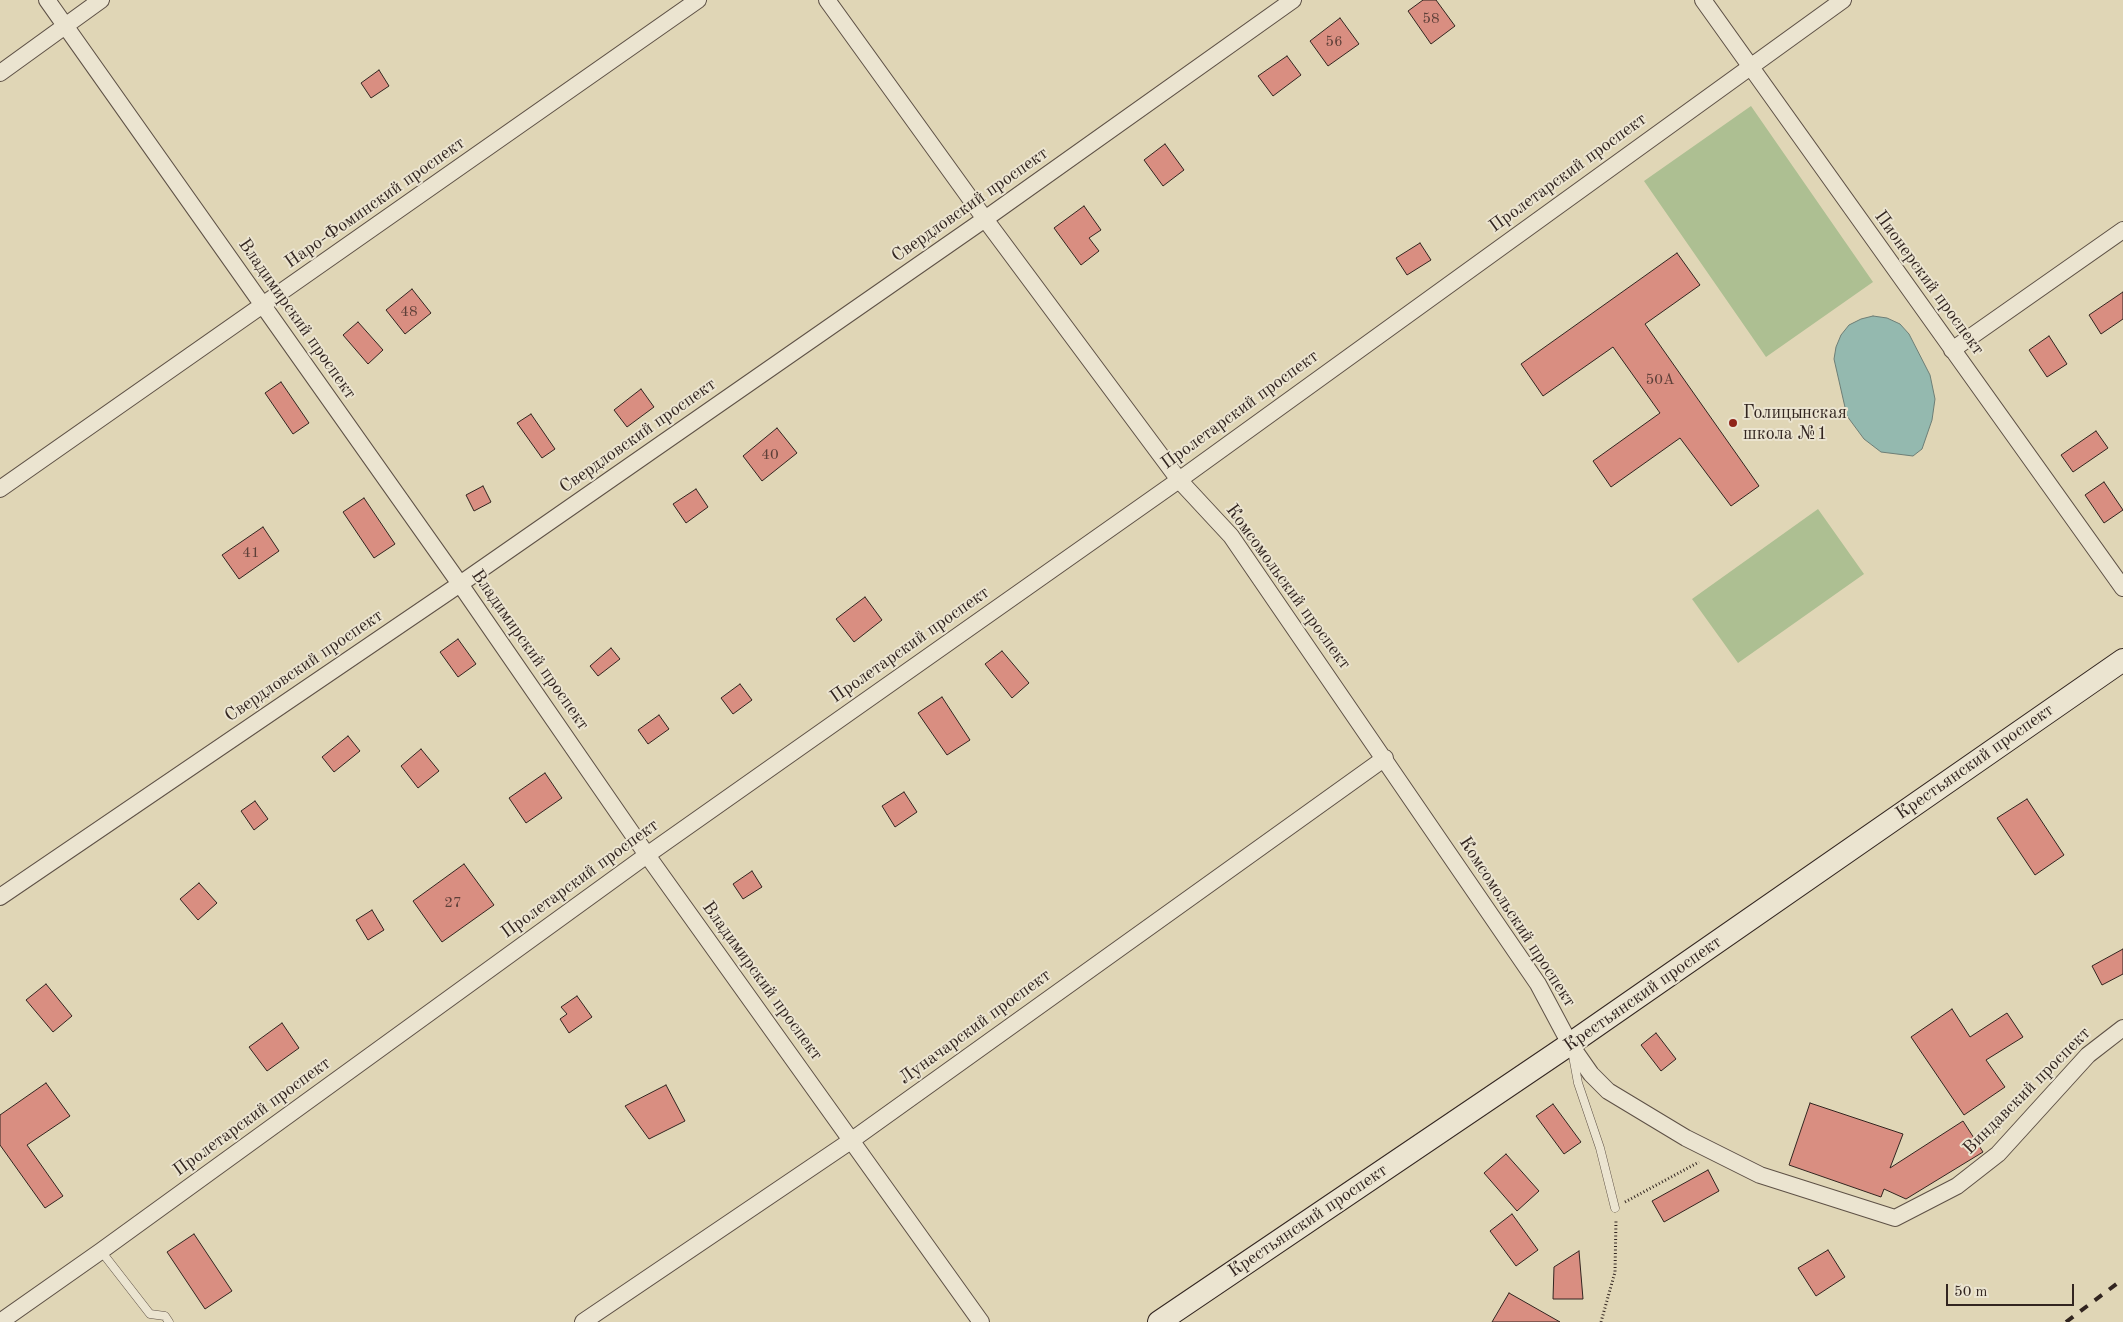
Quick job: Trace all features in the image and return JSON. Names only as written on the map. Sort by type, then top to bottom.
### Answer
[{"type":"street","name":"Владимирский проспект","points":[[47,0],[460,584],[647,855],[981,1322]]},
{"type":"street","points":[[0,73],[101,0]]},
{"type":"street","name":"Наро-Фоминский проспект","points":[[0,489],[698,0]]},
{"type":"street","name":"Комсомольский проспект","points":[[827,0],[985,219],[1179,480],[1231,536],[1385,758],[1538,984],[1570,1044]]},
{"type":"street","name":"Свердловский проспект","points":[[0,898],[460,584],[985,219],[1293,0]]},
{"type":"street","name":"Пионерский проспект","points":[[1703,0],[2123,588]]},
{"type":"street","name":"Пролетарский проспект","points":[[0,1322],[101,1251],[647,855],[1179,480],[1843,0]]},
{"type":"street","points":[[1952,350],[2123,230]]},
{"type":"street","name":"Крестьянский проспект","points":[[1159,1322],[1570,1044],[2123,660]]},
{"type":"street","name":"Луначарский проспект","points":[[583,1322],[852,1140],[1385,758]]},
{"type":"street","name":"Виндавский проспект","points":[[1570,1044],[1591,1074],[1608,1091],[1715,1154],[1760,1175],[1895,1218],[1957,1186],[1998,1154],[2088,1055],[2123,1028]]},
{"type":"lane","points":[[1570,1044],[1578,1083],[1600,1148],[1614,1208]]},
{"type":"lane","points":[[101,1251],[150,1314],[164,1316],[169,1322]]},
{"type":"path","points":[[1601,1322],[1615,1272],[1617,1236],[1614,1208],[1715,1154]]},
{"type":"green space","points":[[1751,106],[1873,282],[1766,357],[1644,181]]},
{"type":"green space","points":[[1818,509],[1864,574],[1738,663],[1692,599]]},
{"type":"water","points":[[1873,316],[1887,318],[1900,324],[1909,334],[1930,375],[1935,399],[1932,420],[1922,449],[1913,456],[1881,452],[1864,439],[1847,416],[1834,359],[1836,347],[1841,335],[1849,325]]},
{"type":"building","points":[[1423,0],[1436,0],[1455,26],[1431,44],[1408,11]]},
{"type":"building","points":[[1340,18],[1359,44],[1328,66],[1310,41]]},
{"type":"building","points":[[1287,56],[1301,75],[1273,96],[1258,76]]},
{"type":"building","points":[[379,70],[389,86],[371,98],[361,83]]},
{"type":"building","points":[[1165,144],[1184,170],[1163,186],[1144,160]]},
{"type":"building","points":[[1084,206],[1101,230],[1089,238],[1099,251],[1081,265],[1054,228]]},
{"type":"building","points":[[1420,243],[1431,260],[1407,275],[1396,258]]},
{"type":"building","points":[[1677,253],[1700,285],[1645,324],[1759,486],[1731,506],[1680,438],[1611,487],[1593,461],[1660,413],[1613,347],[1543,396],[1521,364]]},
{"type":"building","points":[[412,289],[431,313],[405,334],[386,310]]},
{"type":"building","points":[[2123,292],[2123,319],[2101,334],[2089,315]]},
{"type":"building","points":[[358,322],[383,350],[368,364],[343,335]]},
{"type":"building","points":[[2049,336],[2067,364],[2047,377],[2029,350]]},
{"type":"building","points":[[281,382],[309,423],[293,434],[265,393]]},
{"type":"building","points":[[641,389],[654,407],[627,427],[614,410]]},
{"type":"building","points":[[531,414],[555,449],[542,458],[517,423]]},
{"type":"building","points":[[777,428],[797,453],[762,481],[743,456]]},
{"type":"building","points":[[2096,431],[2108,448],[2073,472],[2061,455]]},
{"type":"building","points":[[2104,482],[2123,510],[2104,523],[2085,495]]},
{"type":"building","points":[[483,486],[491,502],[474,511],[466,495]]},
{"type":"building","points":[[696,489],[708,507],[686,523],[673,504]]},
{"type":"building","points":[[364,498],[395,544],[374,558],[343,512]]},
{"type":"building","points":[[263,527],[279,551],[239,579],[222,555]]},
{"type":"building","points":[[865,597],[882,620],[854,642],[836,619]]},
{"type":"building","points":[[458,639],[476,664],[458,677],[440,652]]},
{"type":"building","points":[[611,648],[620,659],[598,676],[590,666]]},
{"type":"building","points":[[1002,651],[1029,683],[1012,698],[985,664]]},
{"type":"building","points":[[740,684],[752,700],[733,714],[721,698]]},
{"type":"building","points":[[942,697],[970,740],[947,755],[918,713]]},
{"type":"building","points":[[659,715],[669,729],[648,744],[638,730]]},
{"type":"building","points":[[348,736],[360,751],[334,772],[322,757]]},
{"type":"building","points":[[421,749],[439,771],[418,788],[401,766]]},
{"type":"building","points":[[545,773],[562,798],[526,823],[509,798]]},
{"type":"building","points":[[904,792],[917,812],[895,827],[882,806]]},
{"type":"building","points":[[2027,799],[2064,855],[2035,875],[1997,818]]},
{"type":"building","points":[[255,801],[268,819],[254,830],[241,811]]},
{"type":"building","points":[[464,864],[494,905],[442,942],[413,901]]},
{"type":"building","points":[[752,871],[762,887],[743,899],[733,884]]},
{"type":"building","points":[[199,883],[217,903],[198,920],[180,899]]},
{"type":"building","points":[[372,910],[384,930],[368,940],[356,920]]},
{"type":"building","points":[[2123,949],[2123,974],[2102,985],[2092,966]]},
{"type":"building","points":[[46,984],[72,1016],[53,1032],[26,1000]]},
{"type":"building","points":[[577,996],[592,1017],[569,1033],[560,1019],[567,1014],[561,1007]]},
{"type":"building","points":[[1952,1009],[1970,1037],[2007,1013],[2023,1037],[1986,1060],[2005,1087],[1964,1115],[1911,1037]]},
{"type":"building","points":[[282,1023],[299,1048],[267,1071],[249,1047]]},
{"type":"building","points":[[1656,1033],[1676,1059],[1661,1071],[1641,1045]]},
{"type":"building","points":[[46,1083],[70,1116],[27,1145],[63,1196],[45,1208],[0,1145],[0,1115]]},
{"type":"building","points":[[666,1085],[685,1121],[649,1139],[625,1106]]},
{"type":"building","points":[[1810,1103],[1903,1134],[1890,1168],[1963,1121],[1983,1152],[1906,1199],[1884,1189],[1881,1197],[1789,1165]]},
{"type":"building","points":[[1553,1104],[1581,1142],[1564,1154],[1536,1116]]},
{"type":"building","points":[[1506,1154],[1539,1191],[1517,1211],[1484,1173]]},
{"type":"building","points":[[1708,1170],[1719,1191],[1664,1222],[1652,1201]]},
{"type":"building","points":[[1512,1214],[1538,1250],[1516,1266],[1490,1231]]},
{"type":"building","points":[[194,1234],[232,1291],[205,1309],[167,1252]]},
{"type":"building","points":[[1828,1250],[1845,1277],[1816,1296],[1798,1268]]},
{"type":"building","points":[[1579,1251],[1583,1299],[1553,1299],[1554,1267]]},
{"type":"building","points":[[1509,1293],[1560,1322],[1492,1322]]},
{"type":"railway","points":[[2066,1322],[2123,1279]]},
{"type":"place","name":"Голицынская школа №1","points":[[1733,423]]}]
